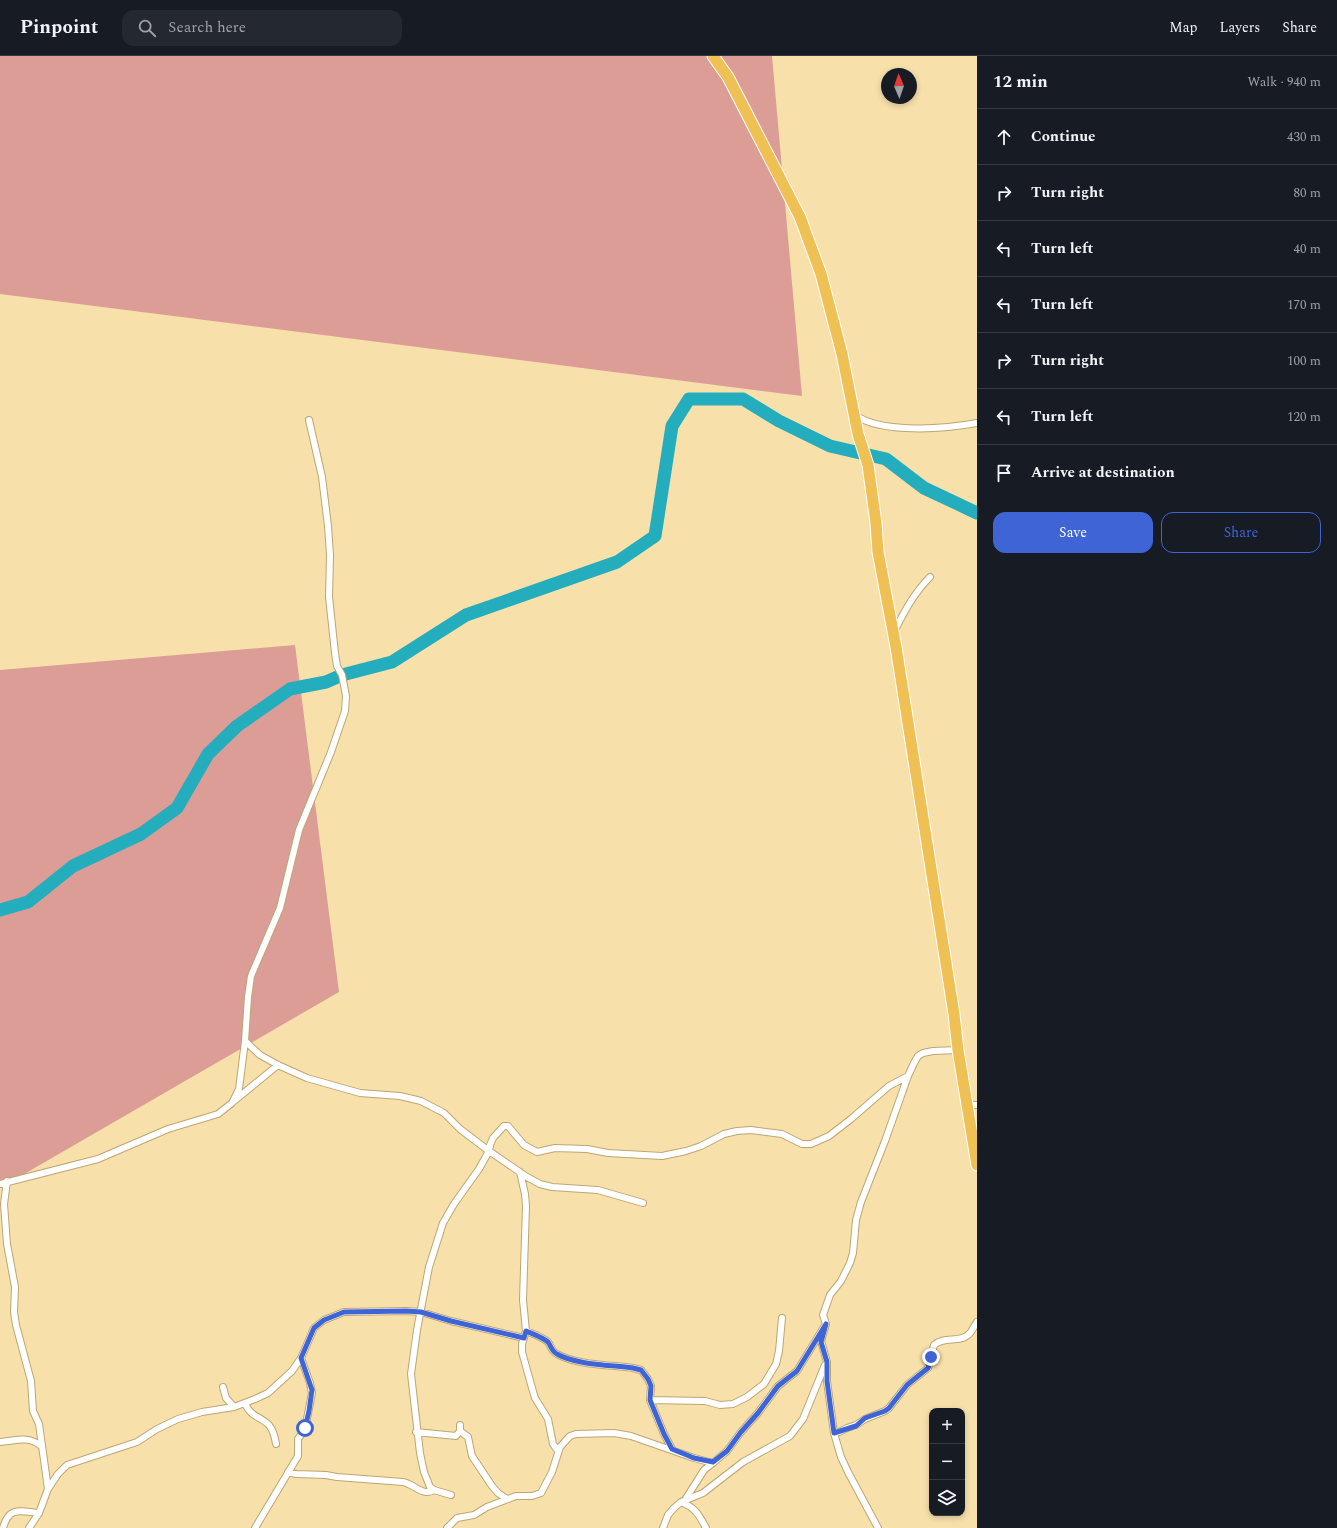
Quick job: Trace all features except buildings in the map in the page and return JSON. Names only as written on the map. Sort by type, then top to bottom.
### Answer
[{"type":"highway","points":[[713,56],[728,77],[800,217],[821,274],[842,354],[860,441],[868,464],[878,552],[895,641],[954,1014],[958,1050],[972,1105],[977,1165]]},
{"type":"street","points":[[855,416],[863,421],[891,427],[926,429],[977,424]]},
{"type":"street","points":[[232,1103],[239,1089],[245,1041],[248,997],[252,976],[280,908],[299,830],[345,711],[346,696],[342,675],[337,666],[329,596],[330,555],[322,477],[309,420]]},
{"type":"street","points":[[895,641],[894,633],[903,614],[914,595],[930,577]]},
{"type":"street","points":[[245,1041],[260,1056],[307,1078],[360,1093],[400,1096],[421,1101],[444,1113],[460,1129],[489,1151],[540,1184],[552,1188],[598,1190],[643,1203]]},
{"type":"street","points":[[878,1528],[841,1457],[834,1433],[827,1381],[827,1362],[821,1342],[826,1324],[823,1315],[830,1295],[841,1281],[850,1263],[853,1253],[856,1220],[860,1202],[885,1141],[908,1076],[918,1056],[923,1053],[933,1051],[958,1050]]},
{"type":"street","points":[[0,1184],[98,1159],[168,1129],[218,1114],[278,1065]]},
{"type":"street","points":[[451,1495],[431,1489],[424,1472],[416,1432],[411,1374],[417,1330],[429,1267],[443,1223],[454,1204],[479,1169],[489,1151],[493,1138],[504,1126],[508,1126],[527,1147],[537,1152],[555,1148],[587,1149],[662,1156],[686,1151],[724,1134],[751,1130],[782,1134],[802,1144],[811,1144],[829,1136],[851,1119],[888,1086],[908,1076]]},
{"type":"street","points":[[520,1172],[526,1206],[523,1300],[526,1331],[522,1352],[535,1398],[548,1419],[553,1444],[558,1451]]},
{"type":"street","points":[[7,1181],[4,1204],[7,1244],[15,1287],[14,1312],[16,1325],[31,1380],[33,1410],[39,1424],[48,1488]]},
{"type":"street","points":[[29,1528],[39,1513],[48,1488],[63,1468],[71,1463],[104,1454],[137,1442],[157,1429],[178,1419],[202,1412],[245,1403],[268,1393],[292,1371],[301,1358],[314,1328],[324,1320],[344,1312],[421,1312],[458,1323],[524,1338]]},
{"type":"street","points":[[650,1400],[705,1401],[720,1405],[733,1404],[747,1397],[764,1384],[776,1364],[779,1351],[782,1318]]},
{"type":"street","points":[[834,1433],[856,1426],[865,1418],[885,1411],[889,1408],[907,1385],[928,1368],[934,1345],[942,1341],[965,1337],[970,1334],[977,1322]]},
{"type":"street","points":[[683,1501],[704,1470],[727,1451],[778,1386],[797,1371],[826,1324]]},
{"type":"street","points":[[526,1331],[542,1338],[548,1343],[555,1354],[567,1359],[579,1362],[641,1370],[651,1386],[650,1400],[672,1449]]},
{"type":"street","points":[[255,1528],[298,1456],[298,1439],[305,1428],[312,1393],[301,1358]]},
{"type":"street","points":[[663,1528],[668,1515],[683,1501],[703,1493],[747,1460],[790,1436],[804,1419],[827,1362]]},
{"type":"street","points":[[223,1387],[226,1398],[234,1406]]},
{"type":"street","points":[[245,1403],[249,1411],[268,1425],[272,1430],[276,1444]]},
{"type":"street","points":[[416,1432],[456,1436],[460,1428],[468,1437],[472,1456],[492,1486],[498,1493],[507,1499]]},
{"type":"street","points":[[447,1528],[457,1518],[474,1515],[487,1507],[507,1499],[516,1496],[532,1496],[541,1494],[552,1472],[558,1451],[562,1444],[574,1434],[592,1433],[631,1436],[672,1449],[694,1458],[713,1462]]},
{"type":"street","points":[[0,1442],[24,1439],[34,1441],[41,1446]]},
{"type":"street","points":[[288,1472],[296,1474],[326,1474],[334,1477],[403,1482],[408,1483],[422,1492],[430,1492],[434,1490]]},
{"type":"street","points":[[683,1501],[695,1509],[706,1528]]},
{"type":"street","points":[[3,1528],[9,1516],[14,1511],[19,1510],[39,1513]]},
{"type":"shaded area","points":[[0,56],[772,56],[802,396],[0,294]]},
{"type":"shaded area","points":[[295,645],[339,992],[0,1188],[0,670]]},
{"type":"waterway","points":[[0,910],[28,902],[73,866],[141,834],[177,808],[208,754],[237,726],[290,689],[326,682],[342,675],[392,662],[466,615],[617,562],[655,536],[672,426],[689,399],[743,399],[779,421],[830,446],[886,459],[924,488],[977,513]]},
{"type":"route","points":[[305,1428],[312,1390],[301,1358],[314,1328],[324,1320],[344,1312],[421,1312],[481,1329],[524,1338],[526,1331],[542,1338],[548,1343],[555,1354],[563,1357],[579,1362],[641,1370],[645,1374],[651,1386],[650,1400],[672,1449],[694,1458],[713,1462],[727,1451],[735,1438],[758,1413],[778,1386],[797,1371],[826,1324],[821,1342],[827,1362],[829,1406],[834,1433],[856,1426],[865,1418],[885,1411],[889,1408],[907,1385],[928,1368],[931,1357]]}]
